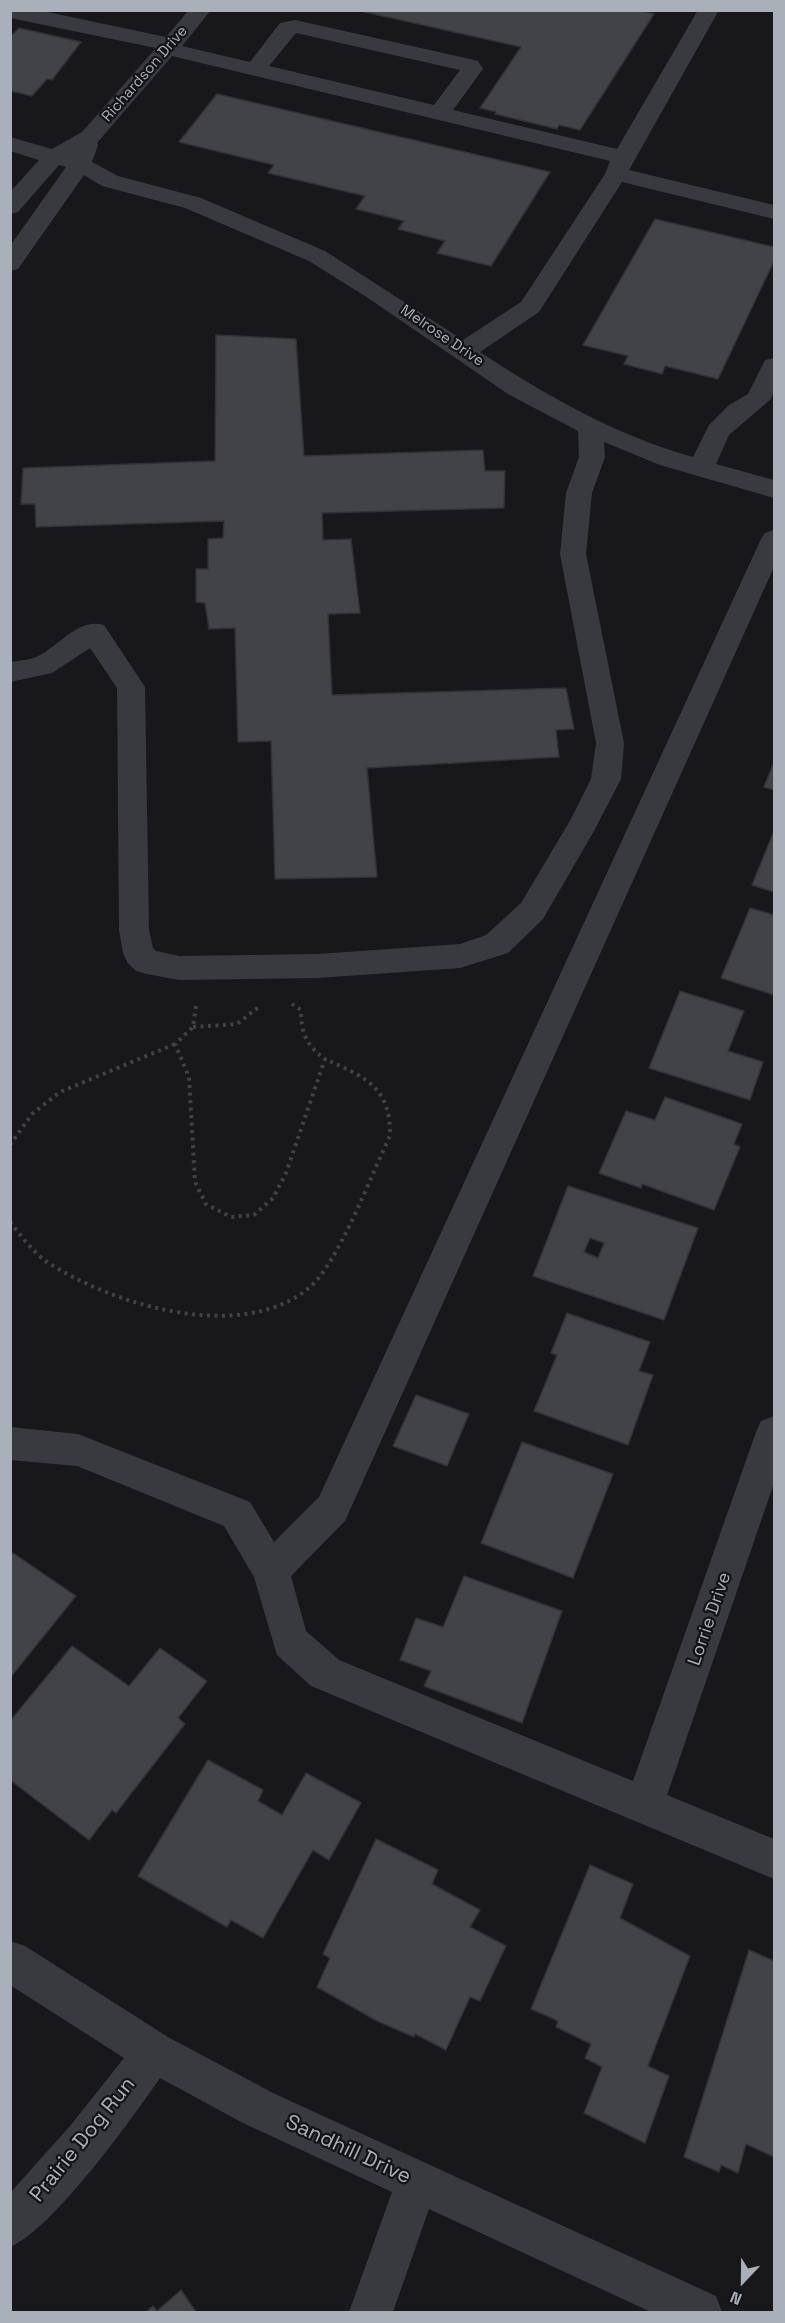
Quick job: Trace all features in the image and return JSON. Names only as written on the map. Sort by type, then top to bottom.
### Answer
[{"type":"street","points":[[10,10],[440,112],[774,212]]},
{"type":"street","name":"Richardson Drive","points":[[10,207],[54,158],[90,137],[201,10]]},
{"type":"street","points":[[464,351],[530,307],[620,166],[709,10]]},
{"type":"street","points":[[256,69],[288,28],[294,26],[470,66],[472,69],[440,112]]},
{"type":"street","name":"Richardson Drive","points":[[10,264],[80,164],[90,137]]},
{"type":"street","name":"Melrose Drive","points":[[10,144],[80,164],[110,181],[193,203],[272,235],[317,256],[377,292],[518,388],[591,427],[669,459],[774,489]]},
{"type":"street","name":"Melrose Drive","points":[[10,172],[65,185],[110,181]]},
{"type":"street","points":[[701,468],[718,431],[738,411],[758,399],[774,366]]},
{"type":"street","points":[[10,672],[42,666],[94,632],[132,687],[134,930],[138,953],[147,962],[179,968],[318,966],[460,956],[497,944],[532,911],[584,823],[606,779],[610,743],[573,554],[579,494],[592,457],[591,427]]},
{"type":"street","points":[[271,1571],[332,1509],[774,539]]},
{"type":"street","name":"Lorrie Drive","points":[[644,1805],[767,1477],[774,1432]]},
{"type":"street","points":[[10,1444],[13,1442],[78,1450],[237,1514],[271,1571],[290,1642],[325,1673],[774,1859]]},
{"type":"street","name":"Sandhill Drive","points":[[10,1961],[153,2052],[258,2108],[700,2313]]},
{"type":"street","name":"Prairie Dog Run","points":[[10,2225],[60,2174],[98,2128],[153,2052]]},
{"type":"street","points":[[371,2313],[417,2182]]},
{"type":"path","points":[[193,1027],[196,999]]},
{"type":"path","points":[[10,1222],[46,1261],[144,1306],[202,1316],[259,1312],[288,1302],[311,1286],[328,1263],[390,1136],[392,1114],[379,1090],[358,1073],[325,1059],[306,1046],[301,1031],[301,1010],[286,1000]]},
{"type":"path","points":[[10,1145],[32,1114],[60,1092],[175,1044],[193,1027],[237,1024],[250,1012],[267,1002]]},
{"type":"path","points":[[175,1044],[189,1077],[195,1182],[206,1204],[231,1217],[254,1215],[273,1198],[286,1173],[325,1059]]},
{"type":"building","points":[[356,10],[638,10],[654,14],[580,130],[559,125],[557,129],[495,114],[496,112],[480,108],[521,47]]},
{"type":"building","points":[[19,28],[81,42],[52,80],[47,79],[32,96],[10,91],[10,37]]},
{"type":"building","points":[[217,94],[550,172],[491,266],[437,253],[445,241],[398,229],[404,221],[356,209],[365,196],[268,173],[274,165],[179,142]]},
{"type":"building","points":[[655,219],[774,247],[774,261],[718,379],[665,366],[662,374],[624,364],[628,356],[583,345]]},
{"type":"building","points":[[216,335],[296,339],[304,456],[483,450],[485,471],[505,471],[504,508],[322,513],[323,540],[351,539],[360,613],[328,614],[332,695],[566,688],[574,729],[556,730],[559,757],[367,768],[377,877],[275,879],[271,741],[238,742],[235,628],[209,629],[205,603],[196,602],[196,569],[208,569],[208,539],[223,538],[224,521],[36,527],[35,504],[21,504],[23,468],[215,461]]},
{"type":"building","points":[[774,762],[774,790],[764,787]]},
{"type":"building","points":[[774,831],[774,892],[752,885]]},
{"type":"building","points":[[750,908],[774,915],[774,995],[721,978]]},
{"type":"building","points":[[680,991],[744,1011],[728,1051],[763,1062],[750,1100],[649,1068]]},
{"type":"building","points":[[665,1097],[742,1124],[734,1144],[740,1147],[714,1210],[642,1184],[641,1188],[599,1173],[626,1111],[655,1120]]},
{"type":"building","points":[[568,1186],[698,1228],[664,1320],[533,1276]],"holes":[[[590,1238],[604,1243],[598,1258],[584,1252]]]},
{"type":"building","points":[[567,1313],[650,1342],[639,1371],[653,1375],[628,1445],[534,1411],[557,1355],[551,1353]]},
{"type":"building","points":[[416,1395],[469,1414],[447,1466],[393,1446]]},
{"type":"building","points":[[522,1442],[613,1474],[573,1578],[481,1543]]},
{"type":"building","points":[[13,1553],[76,1596],[10,1678],[10,1556]]},
{"type":"building","points":[[464,1576],[562,1611],[522,1723],[424,1686],[431,1671],[400,1660],[416,1618],[443,1627]]},
{"type":"building","points":[[72,1646],[129,1686],[160,1648],[207,1681],[178,1718],[185,1724],[116,1813],[112,1810],[89,1840],[10,1780],[10,1721]]},
{"type":"building","points":[[208,1760],[263,1790],[258,1801],[282,1815],[306,1773],[361,1803],[329,1860],[313,1850],[263,1938],[231,1920],[227,1927],[138,1876]]},
{"type":"building","points":[[376,1839],[438,1870],[432,1884],[480,1910],[470,1927],[506,1946],[480,2001],[470,1997],[446,2050],[415,2034],[414,2037],[377,2021],[317,1987],[330,1958],[323,1954]]},
{"type":"building","points":[[590,1865],[633,1884],[620,1918],[690,1956],[648,2066],[669,2076],[645,2143],[584,2113],[602,2067],[585,2058],[591,2044],[556,2027],[558,2021],[531,2009]]},
{"type":"building","points":[[749,1950],[774,1961],[774,2157],[746,2144],[738,2173],[721,2165],[719,2172],[684,2157]]},
{"type":"building","points":[[181,2290],[196,2312],[146,2312],[153,2306],[157,2311]]}]
